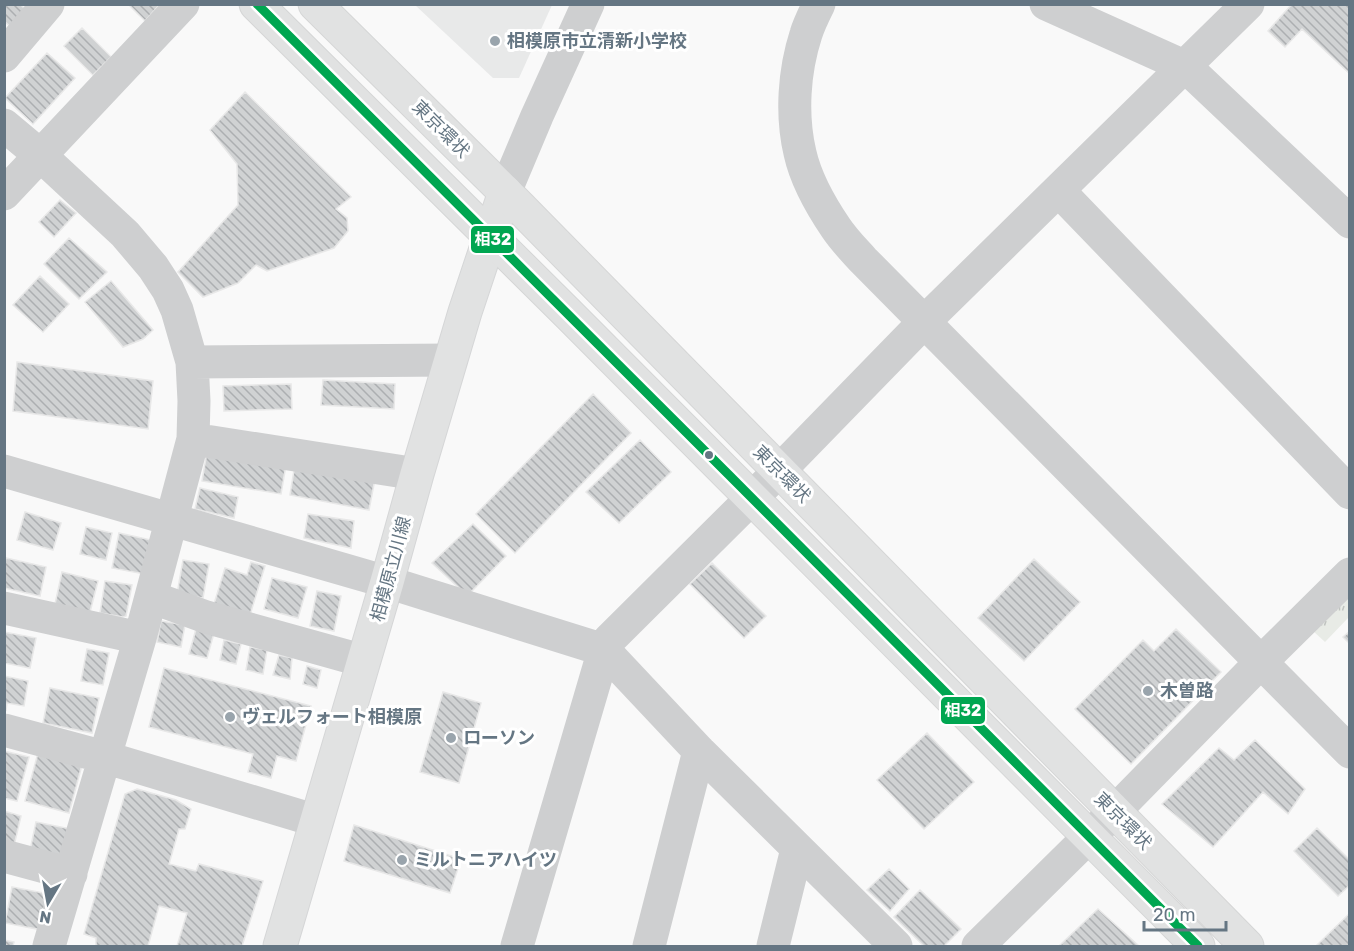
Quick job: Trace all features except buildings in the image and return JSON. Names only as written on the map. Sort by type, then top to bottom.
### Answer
[{"type":"main road","name":"東京環状","points":[[256,4],[490,235],[1198,946]]},
{"type":"main road","name":"東京環状","points":[[315,4],[505,192],[1247,946]]},
{"type":"main road","name":"相模原立川線","points":[[280,946],[465,312],[505,192]]},
{"type":"street","points":[[4,56],[48,4]]},
{"type":"street","points":[[4,194],[183,4]]},
{"type":"street","points":[[505,192],[588,4]]},
{"type":"street","points":[[819,4],[806,32],[799,59],[795,121],[800,153],[807,175],[836,229],[863,260],[1350,752]]},
{"type":"street","points":[[1046,4],[1186,67],[1350,222]]},
{"type":"street","points":[[517,946],[604,650],[609,640],[779,471],[925,321],[1248,4]]},
{"type":"street","points":[[4,125],[125,234],[153,267],[168,290],[177,310],[192,363],[193,439],[140,638],[49,946]]},
{"type":"street","points":[[1059,190],[1350,493]]},
{"type":"street","points":[[192,363],[451,360]]},
{"type":"street","points":[[193,439],[417,474]]},
{"type":"street","points":[[4,471],[387,582],[604,650],[699,751],[896,946]]},
{"type":"street","points":[[978,946],[1350,574]]},
{"type":"street","points":[[151,597],[206,617],[364,661]]},
{"type":"street","points":[[4,608],[140,638]]},
{"type":"street","points":[[4,730],[104,757],[317,821]]},
{"type":"street","points":[[649,946],[699,751]]},
{"type":"street","points":[[773,946],[797,849]]},
{"type":"street","points":[[4,856],[71,874]]},
{"type":"shaded area","name":"相模原市立清新小学校","points":[[415,5],[552,5],[519,78],[493,78]]},
{"type":"green space","points":[[1349,592],[1349,617],[1325,642],[1312,630]]},
{"type":"transit line","name":"相32","points":[[257,4],[1198,946]]},
{"type":"place","name":"相模原市立清新小学校","points":[[495,41]]},
{"type":"place","name":"木曽路","points":[[1148,691]]},
{"type":"place","name":"ヴェルフォート相模原","points":[[230,717]]},
{"type":"place","name":"ローソン","points":[[451,738]]},
{"type":"place","name":"ミルトニアハイツ","points":[[402,860]]}]
